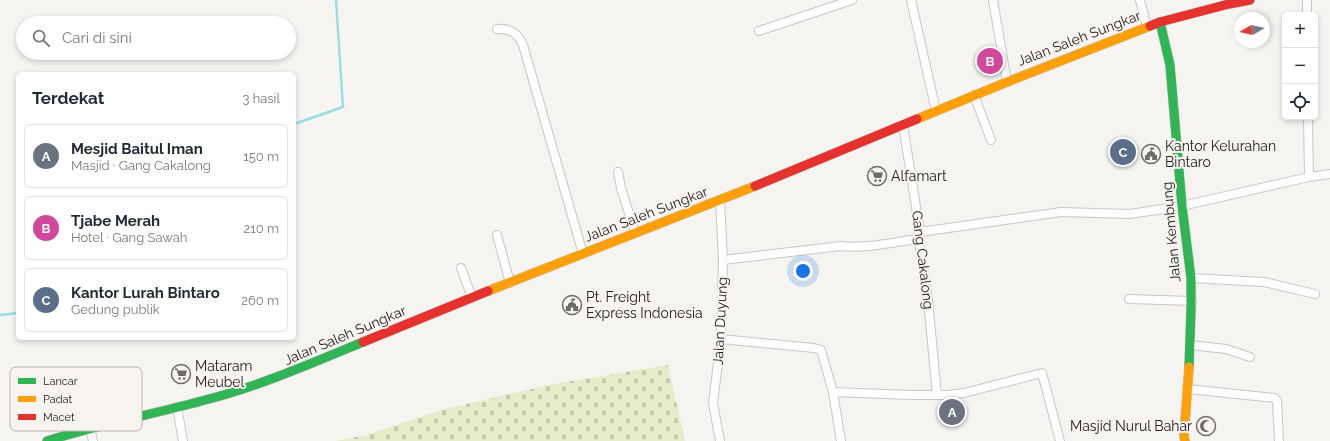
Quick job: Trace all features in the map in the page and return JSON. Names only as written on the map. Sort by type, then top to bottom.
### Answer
[{"type":"main road","name":"Jalan Saleh Sungkar","points":[[142,415],[210,399],[274,379],[442,309],[635,232],[720,200],[974,95],[1147,27],[1160,22],[1250,0]]},
{"type":"main road","name":"Jalan Kembung","points":[[1160,22],[1170,65],[1182,206],[1191,278],[1190,286],[1192,301],[1188,389],[1184,436],[1185,441]]},
{"type":"main road","name":"Jalan Saleh Sungkar","points":[[47,441],[80,431]]},
{"type":"street","points":[[759,31],[852,0]]},
{"type":"street","points":[[911,0],[936,111]]},
{"type":"street","points":[[993,0],[1007,82]]},
{"type":"street","points":[[1140,0],[1147,27]]},
{"type":"street","points":[[1307,0],[1307,12]]},
{"type":"street","points":[[497,29],[511,31],[519,38],[523,45],[583,254]]},
{"type":"street","points":[[974,95],[991,140]]},
{"type":"street","points":[[1308,120],[1309,177]]},
{"type":"street","name":"Gang Cakalong","points":[[903,125],[928,300],[937,395]]},
{"type":"street","points":[[618,172],[621,188],[635,232]]},
{"type":"street","points":[[723,260],[841,246],[857,247],[919,235],[1061,212],[1130,214],[1182,206],[1309,177],[1330,174]]},
{"type":"street","name":"Jalan Duyung","points":[[720,200],[723,260],[721,339],[713,403],[720,441]]},
{"type":"street","points":[[496,235],[510,283]]},
{"type":"street","points":[[461,268],[472,298]]},
{"type":"street","points":[[1191,278],[1264,282],[1315,294]]},
{"type":"street","points":[[1129,299],[1192,301]]},
{"type":"street","points":[[721,339],[814,348],[820,350],[833,392],[841,441]]},
{"type":"street","points":[[1190,345],[1226,349],[1250,357]]},
{"type":"street","points":[[833,392],[937,395],[964,393],[1042,373],[1060,441]]},
{"type":"street","points":[[1188,389],[1275,398],[1277,402],[1279,441]]},
{"type":"street","points":[[177,407],[183,441]]},
{"type":"street","points":[[91,431],[93,441]]},
{"type":"green space","points":[[668,365],[685,441],[336,441],[367,435],[445,409],[554,384]]},
{"type":"waterway","points":[[296,123],[343,107],[336,0]]},
{"type":"waterway","points":[[0,315],[16,313]]},
{"type":"traffic: fast","points":[[1160,22],[1170,65],[1182,206],[1191,278],[1189,367]]},
{"type":"traffic: fast","points":[[142,416],[248,387],[363,342]]},
{"type":"traffic: fast","points":[[47,441],[80,431]]},
{"type":"traffic: slow","points":[[917,119],[1150,26]]},
{"type":"traffic: slow","points":[[488,291],[755,186]]},
{"type":"traffic: slow","points":[[1185,441],[1184,436],[1189,367]]},
{"type":"traffic: jam","points":[[1150,26],[1229,4],[1250,0]]},
{"type":"traffic: jam","points":[[755,186],[917,119]]},
{"type":"traffic: jam","points":[[363,342],[488,291]]},
{"type":"place","name":"Tjabe Merah","points":[[990,61]]},
{"type":"place","name":"Kantor Lurah Bintaro","points":[[1123,152]]},
{"type":"place","name":"Kantor Kelurahan Bintaro","points":[[1151,154]]},
{"type":"place","name":"Alfamart","points":[[877,176]]},
{"type":"place","name":"Pt. Freight Express Indonesia","points":[[572,305]]},
{"type":"place","name":"Mataram Meubel","points":[[181,374]]},
{"type":"place","name":"Mesjid Baitul Iman","points":[[952,412]]},
{"type":"place","name":"Masjid Nurul Bahar","points":[[1206,426]]}]
